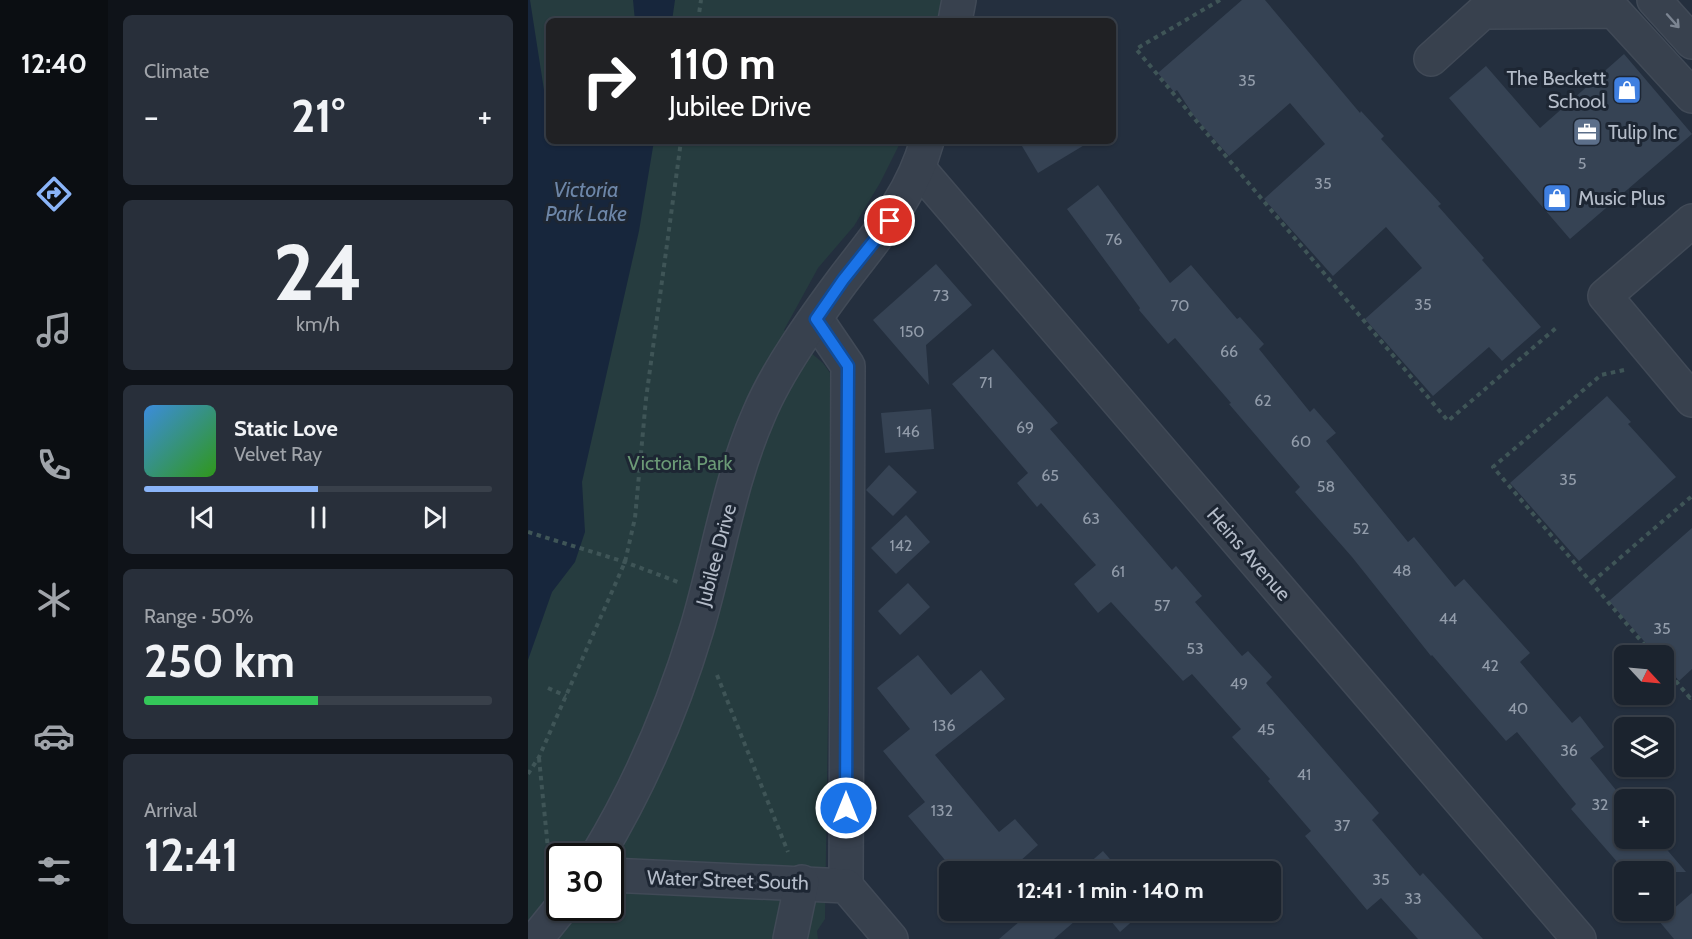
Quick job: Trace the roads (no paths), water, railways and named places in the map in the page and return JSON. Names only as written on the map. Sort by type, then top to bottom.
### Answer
[{"type":"street","points":[[956,18],[959,0]]},
{"type":"street","points":[[1654,0],[1692,42]]},
{"type":"street","points":[[1431,59],[1483,12],[1614,11],[1692,96]]},
{"type":"street","name":"Jubilee Drive","points":[[605,843],[666,720],[697,628],[735,480],[759,414],[816,319],[843,280],[890,221],[923,155]]},
{"type":"street","name":"Heins Avenue","points":[[923,155],[1580,939]]},
{"type":"street","points":[[1692,221],[1605,296],[1692,400]]},
{"type":"street","points":[[816,319],[848,366],[846,886],[891,939]]},
{"type":"street","points":[[790,939],[795,869]]},
{"type":"street","name":"Water Street South","points":[[624,875],[795,869],[846,886]]},
{"type":"street","points":[[536,939],[546,916]]},
{"type":"water","name":"Victoria Park Lake","points":[[528,0],[530,0],[546,93],[546,144],[654,144],[639,231],[582,482],[585,532],[575,562],[552,592],[528,660]]},
{"type":"water","points":[[633,0],[675,0],[672,18],[635,18]]},
{"type":"place","name":"The Beckett School","points":[[1627,90]]},
{"type":"place","name":"Tulip Inc","points":[[1587,132]]},
{"type":"place","name":"Music Plus","points":[[1557,198]]},
{"type":"park label","name":"Victoria Park","points":[[680,463]]}]
